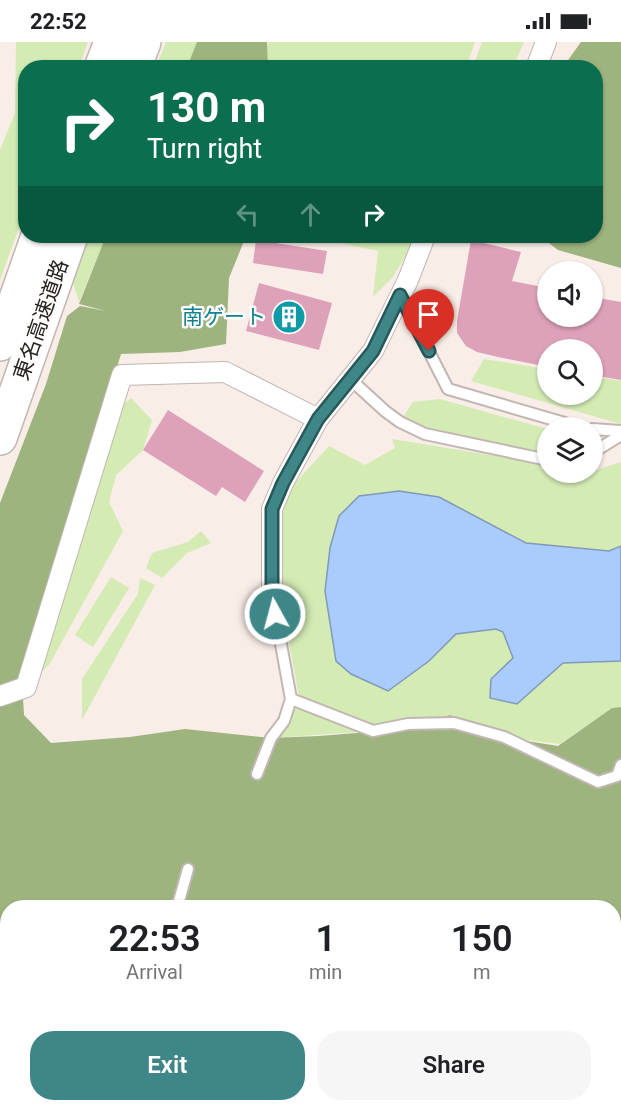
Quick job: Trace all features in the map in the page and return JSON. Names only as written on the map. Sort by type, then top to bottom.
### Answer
[{"type":"highway","points":[[104,60],[111,42]]},
{"type":"highway","points":[[137,60],[144,42]]},
{"type":"highway","name":"東名高速道路","points":[[0,344],[36,243]]},
{"type":"highway","name":"東名高速道路","points":[[0,438],[69,243]]},
{"type":"street","points":[[539,60],[546,42]]},
{"type":"street","points":[[272,595],[272,509],[283,483],[318,419],[373,351],[422,243]]},
{"type":"street","points":[[0,696],[26,687],[122,375],[225,372],[318,419]]},
{"type":"lane","points":[[400,295],[448,389],[544,417]]},
{"type":"lane","points":[[350,379],[400,422],[425,434],[537,458]]},
{"type":"lane","points":[[603,431],[621,433]]},
{"type":"lane","points":[[603,445],[621,433]]},
{"type":"lane","points":[[257,774],[271,738],[284,721],[291,699],[272,595]]},
{"type":"lane","points":[[291,699],[374,731],[408,724],[454,723],[504,737],[598,782],[617,776],[621,765]]},
{"type":"lane","points":[[179,900],[188,869]]},
{"type":"green space","points":[[16,42],[88,42],[82,60],[18,60],[18,230],[0,280],[0,150],[15,113]]},
{"type":"green space","points":[[166,42],[197,42],[190,60],[159,60]]},
{"type":"green space","points":[[197,42],[267,42],[268,60],[190,60]]},
{"type":"green space","points":[[269,42],[475,42],[469,60],[268,60]]},
{"type":"green space","points":[[482,42],[524,42],[516,60],[476,60]]},
{"type":"green space","points":[[581,42],[621,42],[621,268],[558,250],[549,243],[603,243],[603,60],[568,60]]},
{"type":"green space","points":[[87,243],[103,243],[79,302],[73,283]]},
{"type":"green space","points":[[103,243],[243,243],[229,278],[226,344],[180,352],[121,354],[22,680],[24,715],[51,743],[130,737],[185,729],[271,738],[319,736],[407,729],[450,715],[495,736],[558,746],[612,708],[621,707],[621,900],[0,900],[0,503],[46,384],[67,316],[80,306],[106,311],[79,304]]},
{"type":"green space","points":[[341,243],[414,243],[392,278],[373,297],[378,251]]},
{"type":"green space","points":[[484,359],[537,367],[537,400],[471,381]]},
{"type":"green space","points":[[603,378],[621,381],[621,424],[555,405],[603,405]]},
{"type":"green space","points":[[131,398],[152,420],[143,450],[116,475],[109,502],[123,531],[49,665],[26,687],[119,408]]},
{"type":"green space","points":[[440,399],[537,426],[537,453],[400,422],[413,402]]},
{"type":"green space","points":[[392,439],[533,462],[537,463],[537,483],[603,483],[603,468],[621,462],[621,707],[612,708],[560,744],[495,736],[450,715],[373,731],[271,738],[300,703],[280,593],[272,508],[329,446],[365,465],[395,448]]},
{"type":"green space","points":[[201,531],[211,543],[187,553],[162,578],[146,568],[152,553],[188,542]]},
{"type":"green space","points":[[111,577],[129,588],[93,647],[75,635]]},
{"type":"green space","points":[[140,578],[155,585],[82,720],[82,679],[138,594]]},
{"type":"water","points":[[399,491],[439,497],[526,543],[609,551],[621,546],[621,661],[563,663],[517,704],[490,698],[491,679],[513,658],[503,632],[496,629],[456,634],[429,661],[388,691],[351,674],[336,661],[325,591],[330,548],[339,516],[359,496]]},
{"type":"building","points":[[256,243],[275,243],[327,251],[323,274],[253,263]]},
{"type":"building","points":[[470,243],[484,243],[521,252],[512,281],[537,286],[537,327],[603,327],[603,299],[621,302],[621,380],[603,377],[603,339],[537,339],[537,365],[477,352],[466,346],[457,333]]},
{"type":"building","name":"南ゲート","points":[[259,283],[332,303],[319,350],[246,331]]},
{"type":"building","points":[[168,410],[264,471],[245,502],[222,487],[216,496],[143,450]]},
{"type":"place","name":"南ゲート","points":[[289,317]]},
{"type":"route","points":[[275,614],[272,595],[272,509],[283,483],[318,419],[373,351],[400,295],[429,351]]}]
